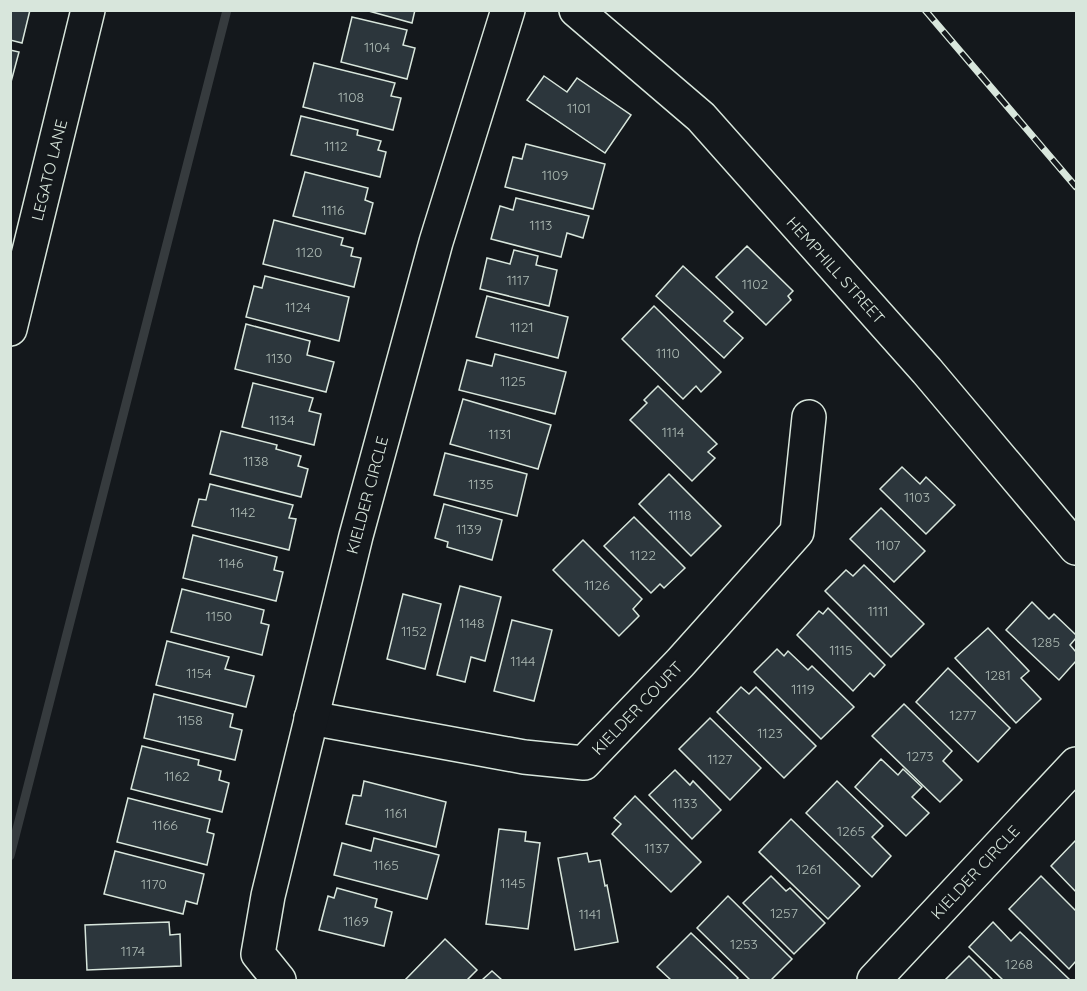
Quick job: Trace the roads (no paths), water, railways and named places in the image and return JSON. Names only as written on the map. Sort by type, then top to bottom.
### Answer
[{"type":"street","name":"LEGATO LANE","points":[[10,329],[88,10]]},
{"type":"street","name":"KIELDER CIRCLE","points":[[279,981],[258,954],[268,896],[356,536],[436,242],[508,10]]},
{"type":"street","name":"HEMPHILL STREET","points":[[576,10],[701,117],[927,371],[1077,548]]},
{"type":"street","name":"KIELDER COURT","points":[[311,718],[524,757],[584,763],[680,663],[796,532],[809,417]]},
{"type":"street","name":"KIELDER CIRCLE","points":[[874,981],[1077,764]]},
{"type":"waterway","points":[[10,856],[227,10]]},
{"type":"railway","points":[[925,10],[1076,187]]}]
